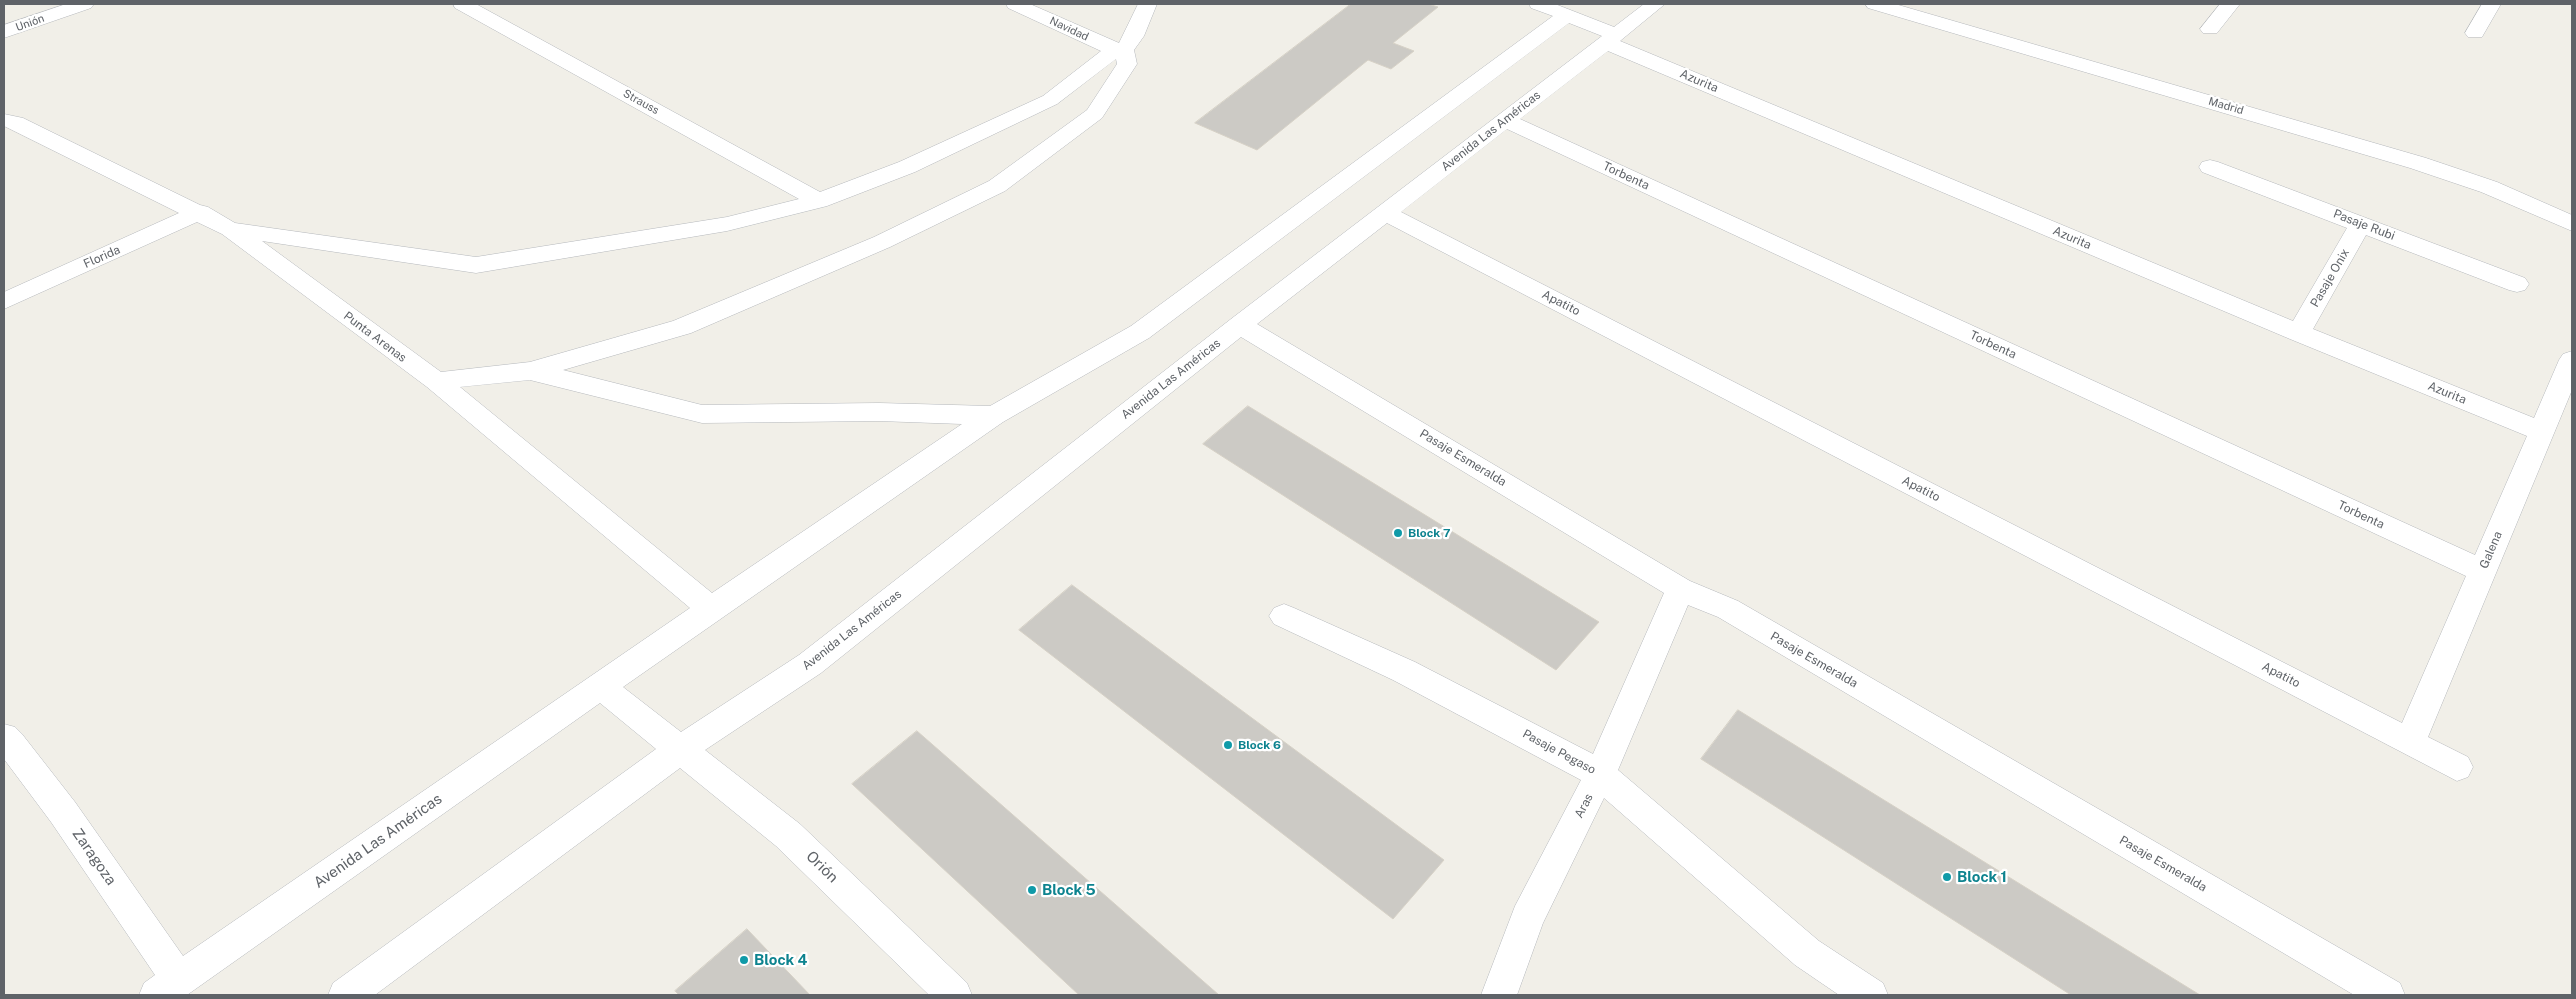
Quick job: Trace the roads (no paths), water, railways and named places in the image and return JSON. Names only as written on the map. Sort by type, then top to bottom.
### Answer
[{"type":"street","name":"Unión","points":[[4,32],[84,4]]},
{"type":"street","name":"Strauss","points":[[462,4],[819,201]]},
{"type":"street","name":"Navidad","points":[[1015,4],[1105,46],[1124,50]]},
{"type":"street","points":[[230,229],[476,265],[727,224],[819,201],[907,167],[1050,100],[1105,56],[1124,50],[1134,36],[1147,4]]},
{"type":"street","name":"Azurita","points":[[1538,4],[1567,15],[1610,38],[2299,333],[2542,431]]},
{"type":"street","name":"Avenida Las Américas","points":[[346,995],[681,749],[810,664],[1240,325],[1656,4]]},
{"type":"street","name":"Madrid","points":[[1875,4],[2418,163],[2489,188],[2572,224]]},
{"type":"street","points":[[2210,29],[2230,4]]},
{"type":"street","points":[[2475,33],[2491,4]]},
{"type":"street","name":"Avenida Las Américas","points":[[168,988],[994,414],[1140,332],[1567,15]]},
{"type":"street","points":[[436,381],[530,371],[682,327],[882,242],[997,186],[1095,114],[1127,64],[1124,50]]},
{"type":"street","name":"Punta Arenas","points":[[4,120],[200,212],[230,229],[436,381],[711,609]]},
{"type":"street","name":"Torbenta","points":[[1505,120],[2482,571]]},
{"type":"street","name":"Pasaje Rubi","points":[[2210,167],[2517,284]]},
{"type":"street","name":"Florida","points":[[4,301],[200,212]]},
{"type":"street","name":"Apatito","points":[[1386,213],[2457,767]]},
{"type":"street","name":"Pasaje Onix","points":[[2299,333],[2361,224]]},
{"type":"street","name":"Pasaje Esmeralda","points":[[1240,325],[1680,589],[1728,609],[2388,995]]},
{"type":"street","name":"Galena","points":[[2410,742],[2572,360]]},
{"type":"street","points":[[530,371],[702,414],[879,412],[994,414]]},
{"type":"street","name":"Aras","points":[[1499,995],[1527,918],[1600,774],[1680,589]]},
{"type":"street","name":"Pasaje Pegaso","points":[[1284,616],[1404,671],[1600,774],[1807,953],[1870,995]]},
{"type":"street","points":[[600,686],[681,749]]},
{"type":"street","name":"Zaragoza","points":[[4,737],[63,812],[168,988]]},
{"type":"street","name":"Orión","points":[[681,749],[788,834],[954,995]]},
{"type":"place","name":"Block 7","points":[[1398,533]]},
{"type":"place","name":"Block 6","points":[[1228,745]]},
{"type":"place","name":"Block 1","points":[[1947,877]]},
{"type":"place","name":"Block 5","points":[[1032,890]]},
{"type":"place","name":"Block 4","points":[[744,960]]}]
